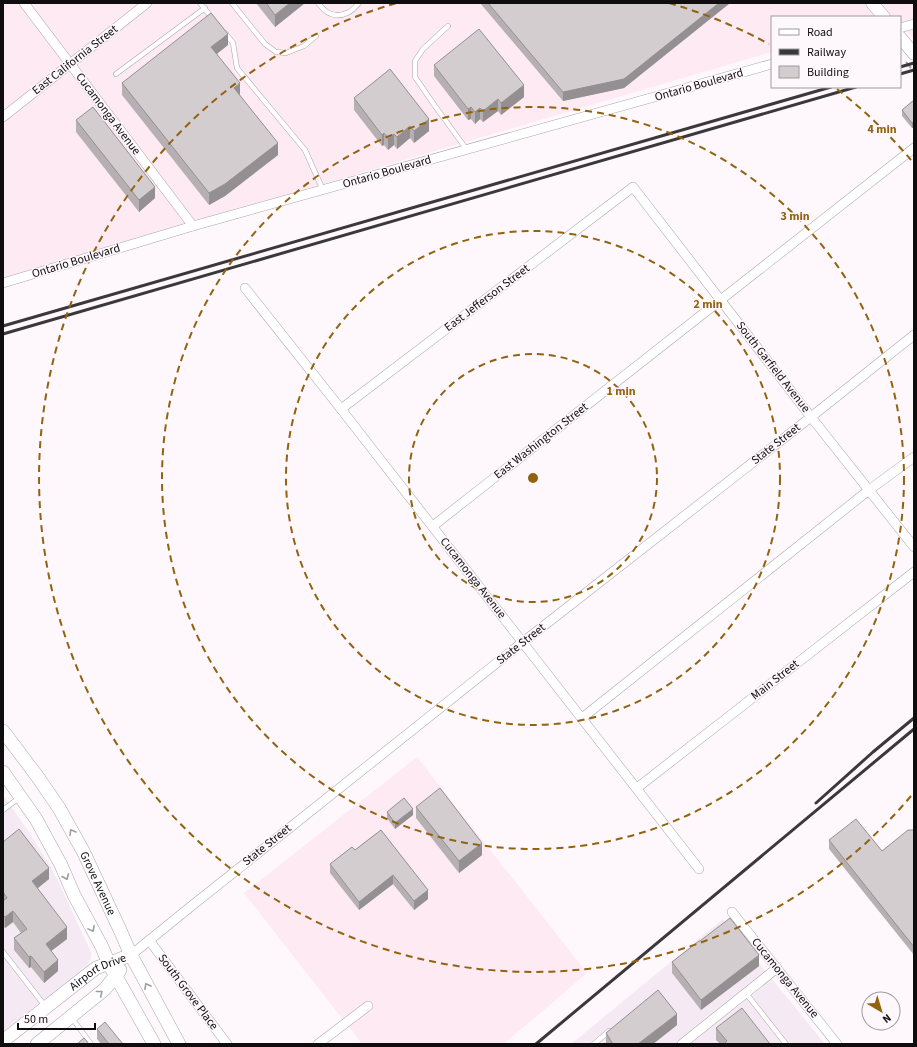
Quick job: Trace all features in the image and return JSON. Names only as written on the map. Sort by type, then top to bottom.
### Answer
[{"type":"main road","name":"Grove Avenue","points":[[3,731],[59,808],[83,851],[131,955],[179,1044]]},
{"type":"main road","name":"Grove Avenue","points":[[3,772],[36,819],[61,865],[74,896],[102,947],[109,964],[154,1044]]},
{"type":"main road","name":"Airport Drive","points":[[3,1041],[96,968],[131,955]]},
{"type":"main road","name":"Airport Drive","points":[[37,1044],[105,989],[131,955]]},
{"type":"street","name":"Cucamonga Avenue","points":[[24,3],[193,226]]},
{"type":"street","name":"East California Street","points":[[3,117],[147,3]]},
{"type":"street","points":[[872,3],[883,16]]},
{"type":"street","points":[[901,28],[914,24]]},
{"type":"street","points":[[901,38],[914,54]]},
{"type":"street","name":"Ontario Boulevard","points":[[3,283],[193,226],[771,64]]},
{"type":"street","name":"East Washington Street","points":[[433,526],[914,148]]},
{"type":"street","name":"South Garfield Avenue","points":[[633,187],[914,548]]},
{"type":"street","name":"East Jefferson Street","points":[[341,408],[633,187]]},
{"type":"street","name":"Cucamonga Avenue","points":[[245,288],[341,408],[699,869]]},
{"type":"street","name":"State Street","points":[[131,955],[523,642],[914,335]]},
{"type":"street","points":[[582,718],[869,490],[914,457]]},
{"type":"street","name":"Main Street","points":[[637,788],[914,572]]},
{"type":"street","name":"Cucamonga Avenue","points":[[732,912],[837,1044]]},
{"type":"street","name":"South Grove Place","points":[[148,940],[227,1044]]},
{"type":"street","points":[[682,1044],[745,992],[777,968]]},
{"type":"street","points":[[318,1044],[368,1006]]},
{"type":"lane","points":[[200,3],[214,20]]},
{"type":"lane","points":[[232,3],[265,44],[276,52],[286,53],[298,49],[316,36]]},
{"type":"lane","points":[[318,3],[330,14],[339,15],[349,12],[359,3]]},
{"type":"lane","points":[[116,74],[205,8]]},
{"type":"lane","points":[[448,26],[423,49],[414,61],[415,77],[467,150]]},
{"type":"lane","points":[[224,32],[233,43],[237,68],[305,150],[323,190]]},
{"type":"lane","points":[[3,810],[21,797]]},
{"type":"lane","points":[[3,952],[46,1008]]},
{"type":"lane","points":[[745,992],[786,1044]]},
{"type":"lane","points":[[71,1016],[91,1044]]},
{"type":"lane","points":[[594,1044],[612,1029]]},
{"type":"shaded area","points":[[3,3],[914,3],[914,40],[901,24],[901,16],[771,16],[771,52],[3,278]]},
{"type":"shaded area","points":[[417,757],[587,973],[504,1044],[362,1044],[244,893]]},
{"type":"shaded area","points":[[3,795],[48,862],[91,952],[91,958],[84,968],[3,1032]]},
{"type":"shaded area","points":[[723,919],[825,1044],[571,1044]]},
{"type":"building","points":[[266,3],[290,3],[275,15]]},
{"type":"building","points":[[488,3],[719,3],[624,79],[563,92]]},
{"type":"building","points":[[211,13],[228,34],[211,47],[240,83],[234,88],[278,143],[225,184],[209,193],[122,83]]},
{"type":"building","points":[[479,29],[524,85],[501,103],[498,99],[483,111],[480,108],[475,112],[471,107],[468,109],[434,65]]},
{"type":"building","points":[[390,69],[429,119],[414,131],[410,126],[397,137],[394,134],[388,138],[384,133],[382,135],[354,98]]},
{"type":"building","points":[[914,100],[914,121],[912,123],[902,110]]},
{"type":"building","points":[[93,107],[155,187],[139,200],[76,120]]},
{"type":"building","points":[[440,788],[482,843],[459,861],[416,807]]},
{"type":"building","points":[[404,798],[413,809],[395,823],[387,812]]},
{"type":"building","points":[[856,819],[882,851],[908,830],[914,830],[914,947],[829,840]]},
{"type":"building","points":[[19,829],[49,868],[32,881],[67,927],[46,944],[58,960],[44,972],[31,956],[29,957],[14,938],[27,929],[13,911],[5,917],[3,915],[3,901],[7,898],[3,892],[3,842]]},
{"type":"building","points":[[381,830],[428,890],[414,901],[393,875],[359,902],[330,864],[352,847],[355,850]]},
{"type":"building","points":[[730,918],[759,955],[701,1000],[672,962]]},
{"type":"building","points":[[658,990],[677,1014],[638,1044],[613,1044],[606,1033]]},
{"type":"building","points":[[742,1008],[770,1044],[724,1044],[727,1041],[716,1028]]},
{"type":"building","points":[[105,1022],[123,1044],[109,1044],[97,1029]]},
{"type":"building","points":[[84,1038],[89,1044],[77,1044]]},
{"type":"railway","points":[[901,67],[914,63]]},
{"type":"railway","points":[[901,74],[914,70]]},
{"type":"railway","points":[[3,326],[828,88]]},
{"type":"railway","points":[[3,334],[853,88]]},
{"type":"railway","points":[[816,803],[914,718]]},
{"type":"railway","points":[[536,1044],[914,729]]}]
